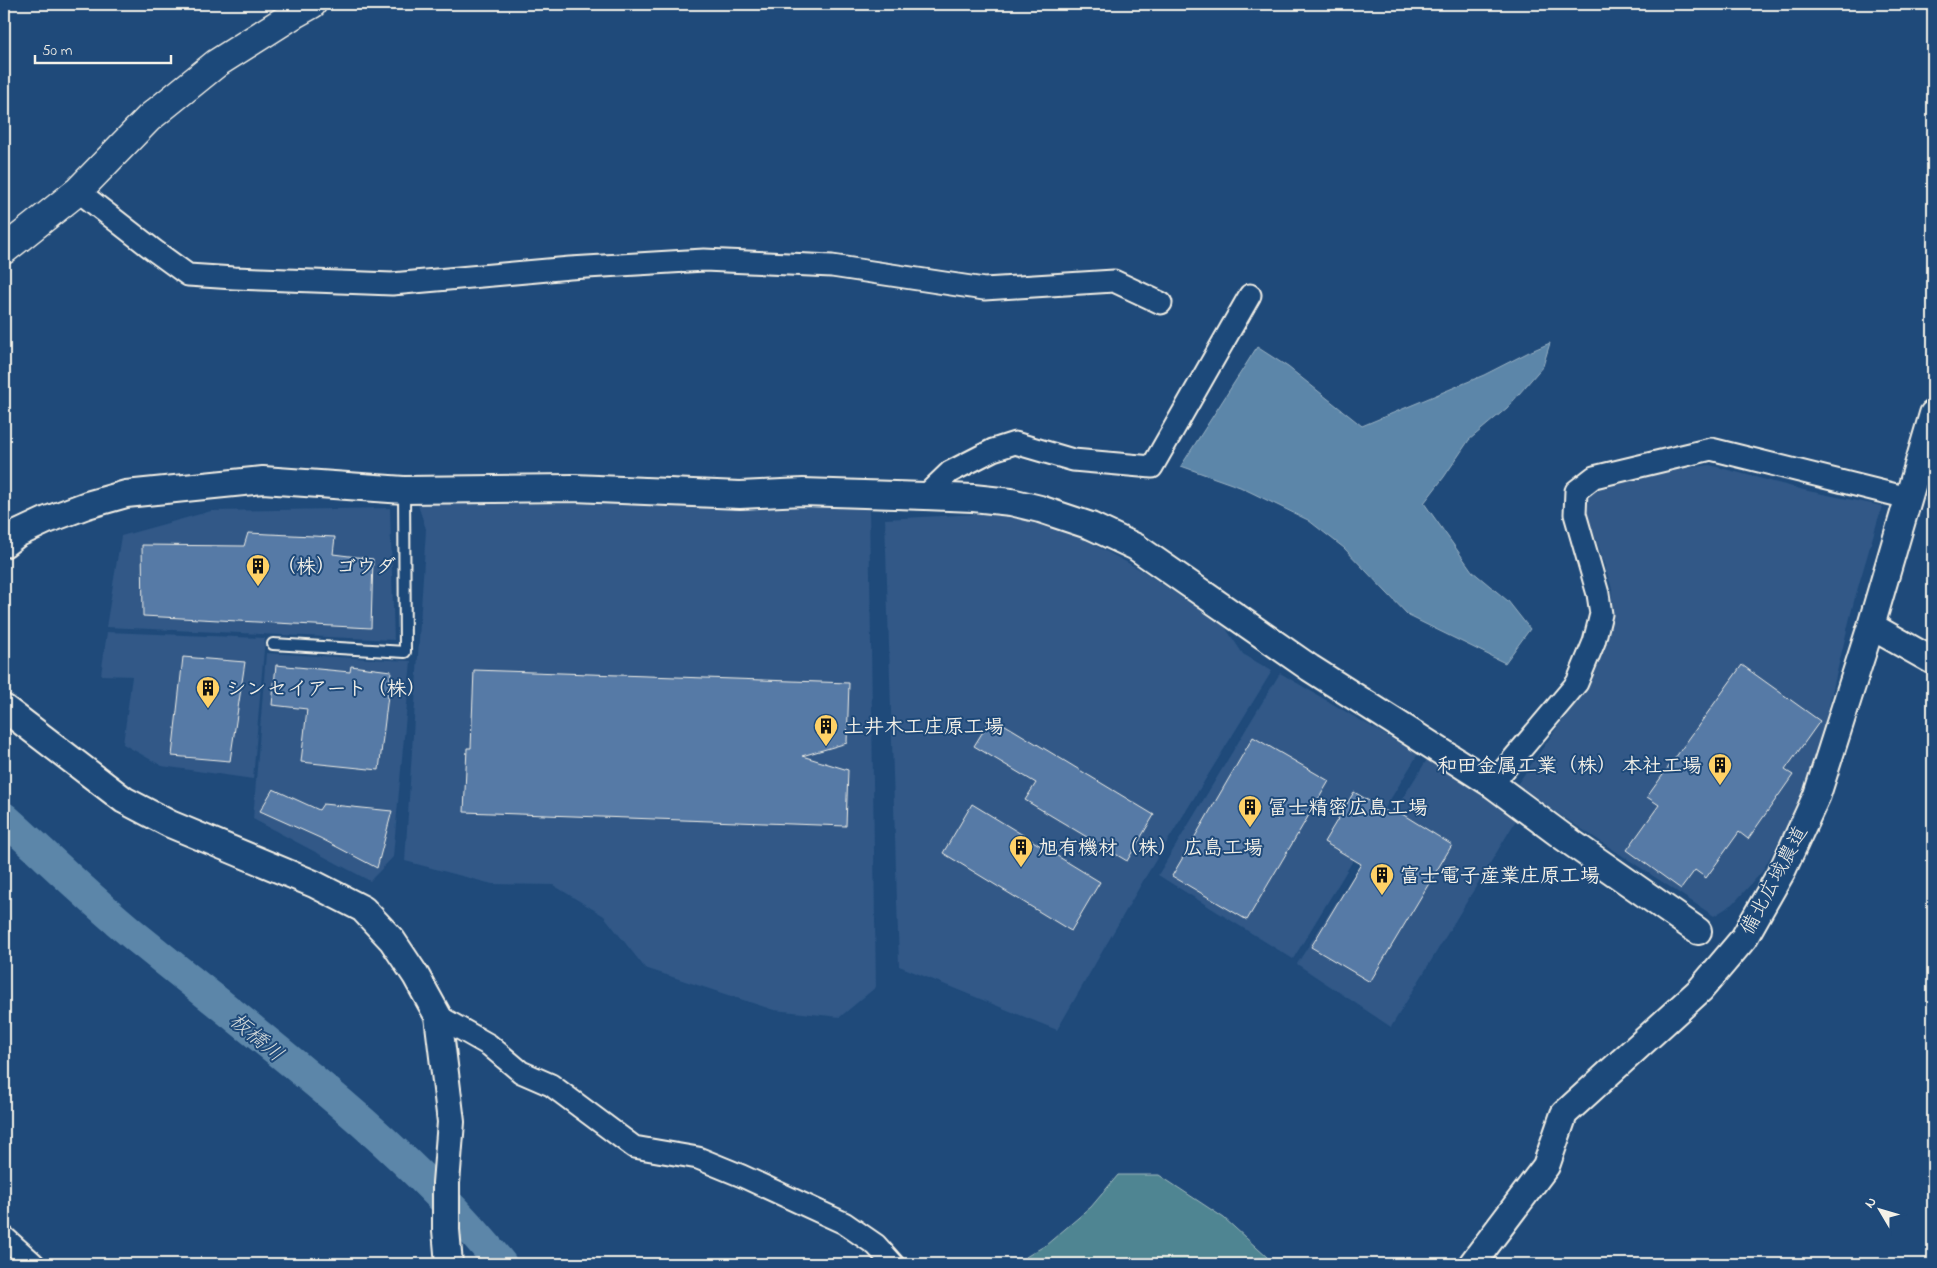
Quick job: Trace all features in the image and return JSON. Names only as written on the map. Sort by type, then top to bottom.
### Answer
[{"type":"highway","points":[[4,250],[78,191],[149,118],[217,63],[312,4]]},
{"type":"street","points":[[78,191],[155,252],[188,275],[392,284],[570,268],[704,260],[832,266],[984,289],[1114,281],[1161,303]]},
{"type":"street","points":[[925,496],[950,472],[993,450],[1015,443],[1073,460],[1152,467],[1250,295]]},
{"type":"street","name":"備北広域農道","points":[[1472,1264],[1546,1166],[1564,1114],[1700,990],[1744,938],[1782,871],[1817,795],[1871,626],[1933,414]]},
{"type":"street","points":[[1492,784],[1577,683],[1594,642],[1601,614],[1598,594],[1575,514],[1576,491],[1594,477],[1711,449],[1908,498]]},
{"type":"street","points":[[4,544],[17,534],[47,520],[87,505],[126,494],[263,480],[404,490],[574,488],[740,495],[803,492],[973,498],[1011,502],[1040,509],[1091,526],[1136,547],[1310,668],[1492,784],[1562,836],[1698,931]]},
{"type":"street","points":[[1871,626],[1933,660]]},
{"type":"street","points":[[4,708],[124,800],[170,824],[314,884],[363,909],[392,940],[416,976],[438,1016],[451,1122],[446,1183],[446,1230],[449,1264]]},
{"type":"street","points":[[438,1016],[489,1045],[522,1072],[551,1085],[634,1148],[698,1158],[742,1176],[844,1223],[876,1245],[893,1264]]},
{"type":"street","points":[[4,1237],[34,1264]]},
{"type":"lane","points":[[272,644],[405,652],[404,490]]},
{"type":"shaded area","points":[[1550,343],[1543,366],[1507,408],[1469,440],[1424,503],[1472,571],[1508,601],[1530,629],[1505,663],[1409,616],[1344,548],[1308,520],[1240,487],[1181,466],[1257,347],[1288,367],[1362,426],[1484,375]]},
{"type":"shaded area","points":[[1710,465],[1808,491],[1882,506],[1854,601],[1821,739],[1806,781],[1785,830],[1762,872],[1733,904],[1714,916],[1516,786],[1585,688],[1610,615],[1612,589],[1596,539],[1584,512],[1585,493],[1596,487],[1642,474]]},
{"type":"shaded area","points":[[417,502],[513,504],[869,504],[876,987],[840,1017],[774,1010],[645,968],[604,916],[553,885],[492,884],[405,861],[426,529]]},
{"type":"shaded area","points":[[390,508],[394,640],[106,627],[121,536],[211,511]]},
{"type":"shaded area","points":[[995,513],[1065,529],[1143,571],[1225,627],[1243,654],[1272,671],[1143,881],[1057,1030],[899,966],[885,519]]},
{"type":"shaded area","points":[[107,632],[265,638],[253,779],[162,766],[123,744],[132,676],[101,675]]},
{"type":"shaded area","points":[[266,653],[411,661],[393,857],[370,881],[253,819]]},
{"type":"shaded area","points":[[1280,673],[1418,754],[1293,959],[1158,875]]},
{"type":"shaded area","points":[[1428,758],[1518,817],[1391,1027],[1297,964]]},
{"type":"green space","points":[[1118,1175],[1159,1175],[1224,1218],[1267,1257],[1268,1264],[1014,1264],[1046,1245],[1091,1207]]},
{"type":"building","name":"（株）ゴウダ","points":[[248,533],[335,537],[333,554],[373,559],[371,628],[143,616],[142,545],[244,546]]},
{"type":"building","name":"シンセイアート（株）","points":[[183,657],[245,662],[230,761],[172,756]]},
{"type":"building","points":[[276,665],[350,672],[351,666],[391,671],[379,770],[301,762],[307,709],[272,705]]},
{"type":"building","name":"和田金属工業（株） 本社工場","points":[[1742,665],[1820,721],[1785,770],[1793,775],[1748,839],[1739,832],[1706,878],[1695,870],[1681,889],[1627,850],[1659,805],[1647,797]]},
{"type":"building","name":"土井木工庄原工場","points":[[474,670],[849,683],[847,743],[802,756],[848,770],[846,826],[464,812],[467,748],[471,748]]},
{"type":"building","points":[[992,717],[1154,815],[1127,861],[1025,800],[1036,783],[974,746]]},
{"type":"building","name":"冨士精密広島工場","points":[[1253,737],[1329,781],[1247,920],[1172,876]]},
{"type":"building","points":[[273,789],[319,810],[323,804],[392,811],[377,868],[320,838],[260,811]]},
{"type":"building","name":"富士電子産業庄原工場","points":[[1354,792],[1391,814],[1394,809],[1452,845],[1370,982],[1311,947],[1361,864],[1324,842]]},
{"type":"building","name":"旭有機材（株） 広島工場","points":[[972,804],[1100,882],[1071,931],[943,853]]},
{"type":"waterway","name":"板橋川","points":[[4,818],[127,929],[285,1056],[376,1135],[462,1219],[501,1264]]},
{"type":"place","name":"（株）ゴウダ","points":[[258,587]]},
{"type":"place","name":"シンセイアート（株）","points":[[208,709]]},
{"type":"place","name":"土井木工庄原工場","points":[[826,747]]},
{"type":"place","name":"和田金属工業（株） 本社工場","points":[[1720,786]]},
{"type":"place","name":"冨士精密広島工場","points":[[1250,828]]},
{"type":"place","name":"旭有機材（株） 広島工場","points":[[1021,868]]},
{"type":"place","name":"富士電子産業庄原工場","points":[[1382,896]]}]
